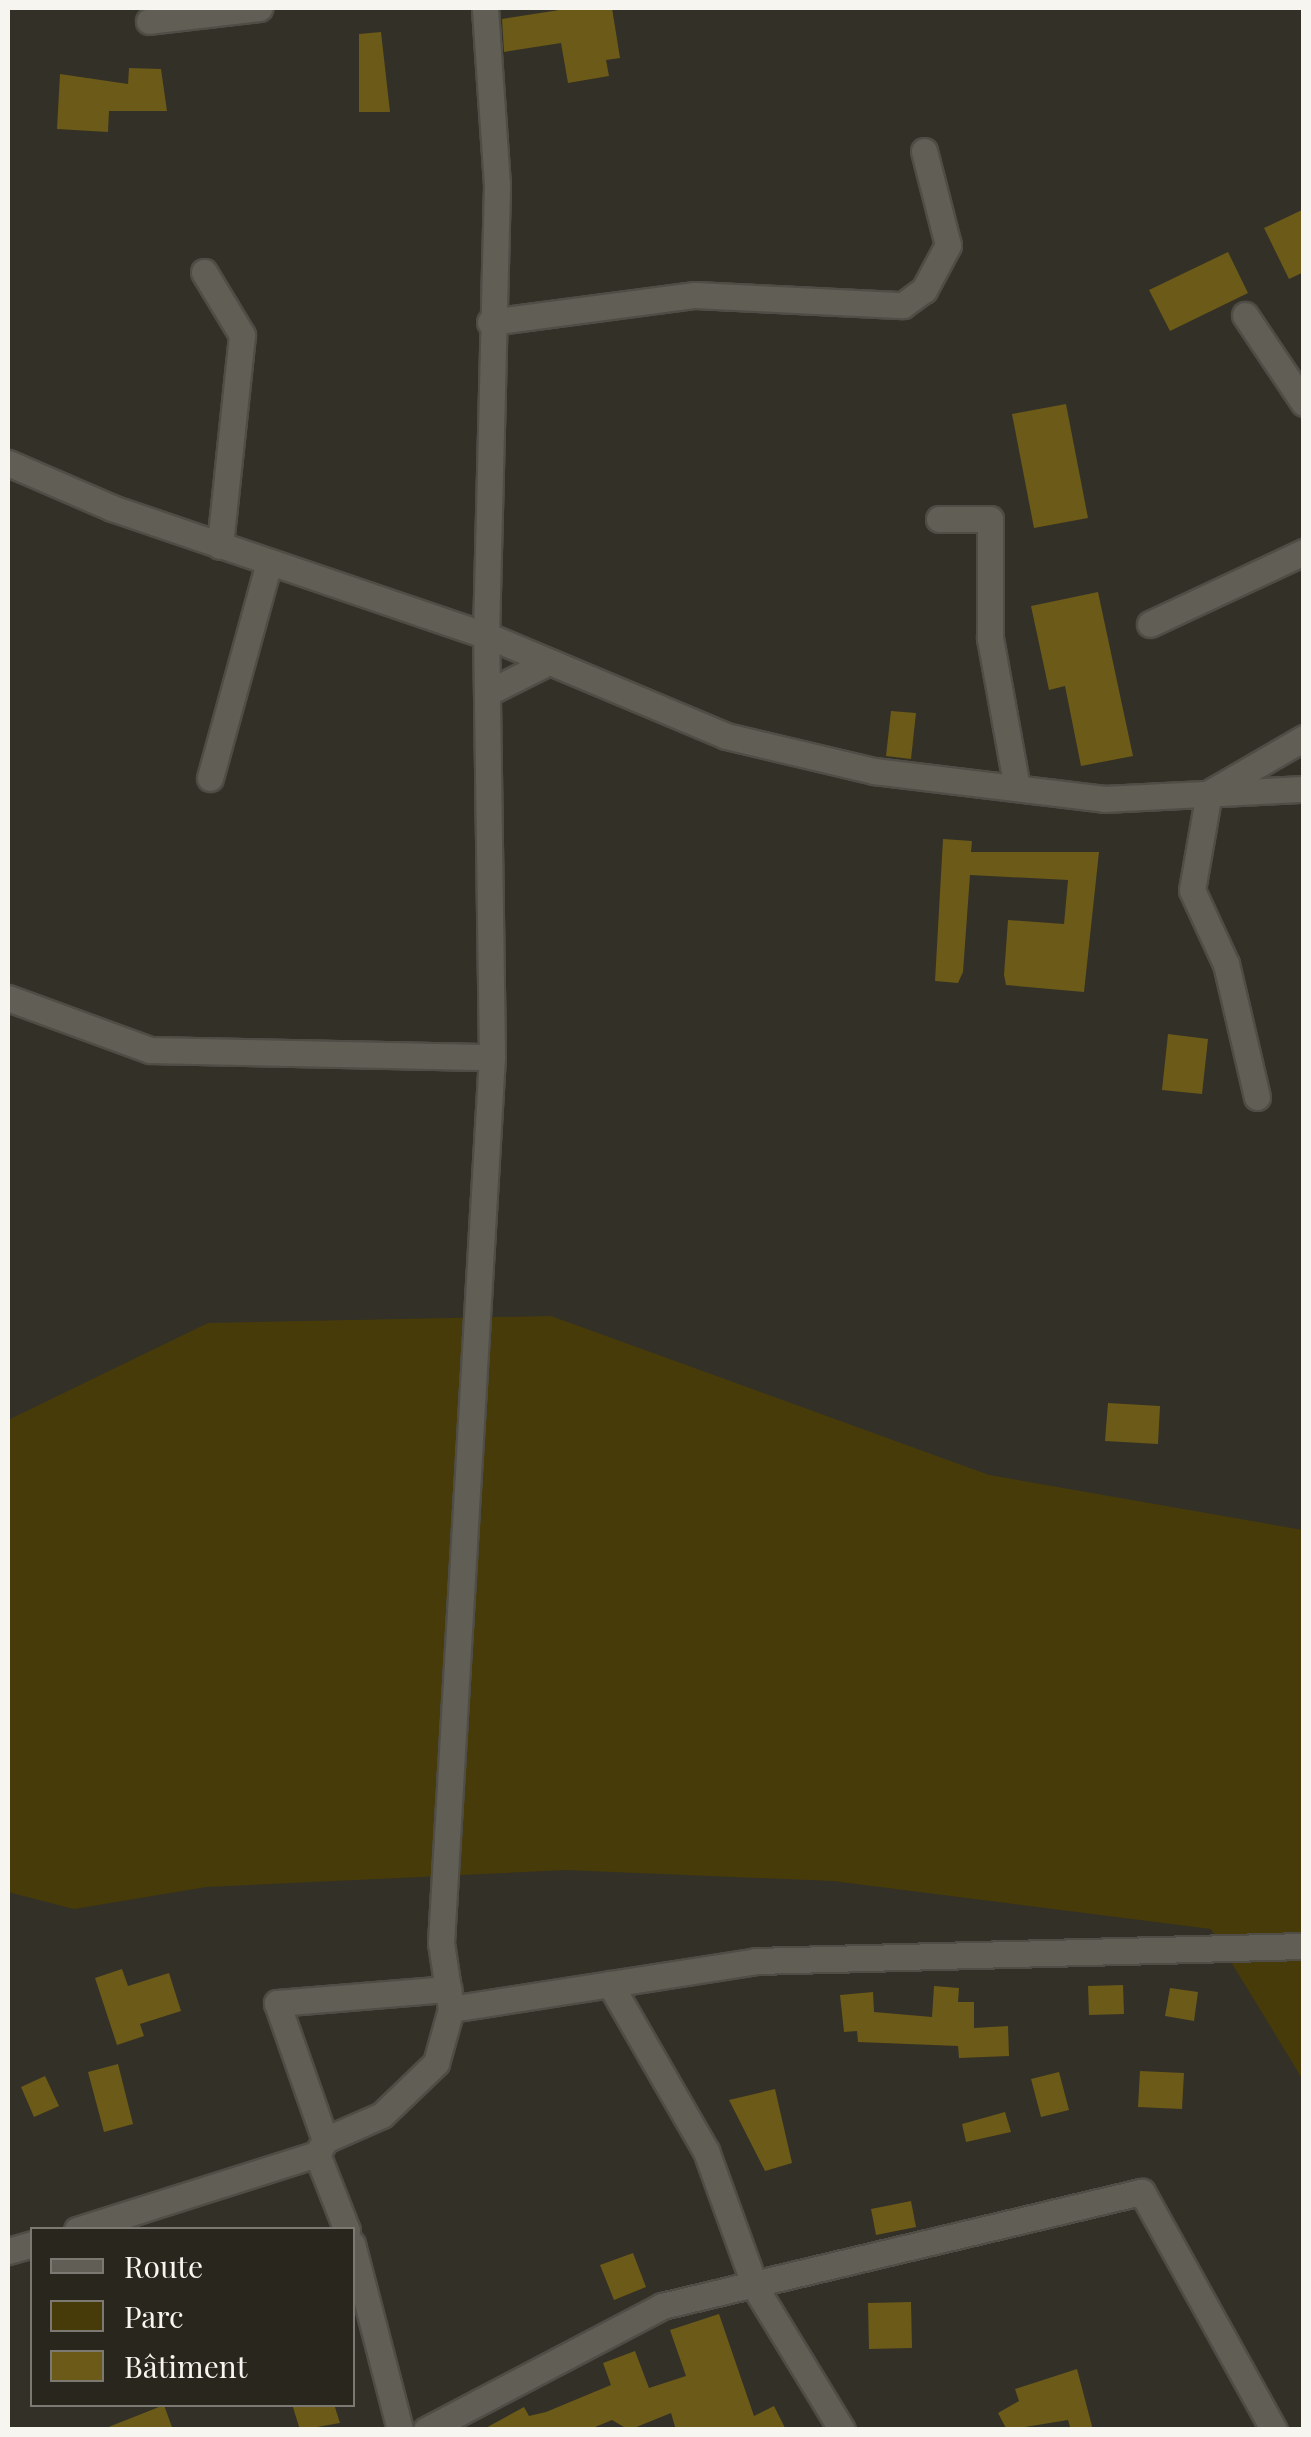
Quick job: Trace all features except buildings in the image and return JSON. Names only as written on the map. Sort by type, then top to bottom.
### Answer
[{"type":"street","points":[[149,22],[259,8]]},
{"type":"street","points":[[86,2227],[321,2147],[382,2115],[436,2063],[450,1999],[441,1943],[492,1057],[486,635],[490,322],[497,185],[482,9]]},
{"type":"street","points":[[490,322],[695,294],[902,305],[924,290],[948,245],[924,151]]},
{"type":"street","points":[[204,272],[242,336],[220,546]]},
{"type":"street","points":[[1246,315],[1304,403]]},
{"type":"street","points":[[8,462],[220,546],[486,635],[541,666],[726,736],[874,771],[1104,799],[1304,790]]},
{"type":"street","points":[[939,519],[990,519],[990,638],[1017,788]]},
{"type":"street","points":[[1150,624],[1304,552]]},
{"type":"street","points":[[210,778],[269,563]]},
{"type":"street","points":[[487,693],[541,666]]},
{"type":"street","points":[[1257,1097],[1231,978],[1192,890],[1209,793],[1304,738]]},
{"type":"street","points":[[8,998],[150,1050],[492,1057]]},
{"type":"street","points":[[346,2227],[277,2002],[450,1999],[610,1984],[756,1961],[1304,1946]]},
{"type":"street","points":[[610,1984],[706,2151],[756,2289],[842,2430]]},
{"type":"street","points":[[426,2430],[662,2306],[756,2289],[1142,2192],[1274,2430]]},
{"type":"street","points":[[355,2256],[400,2430]]},
{"type":"green space","points":[[551,1316],[989,1475],[1303,1530],[1303,2080],[1211,1929],[833,1881],[566,1870],[206,1887],[74,1909],[8,1892],[8,1420],[208,1323]]}]
